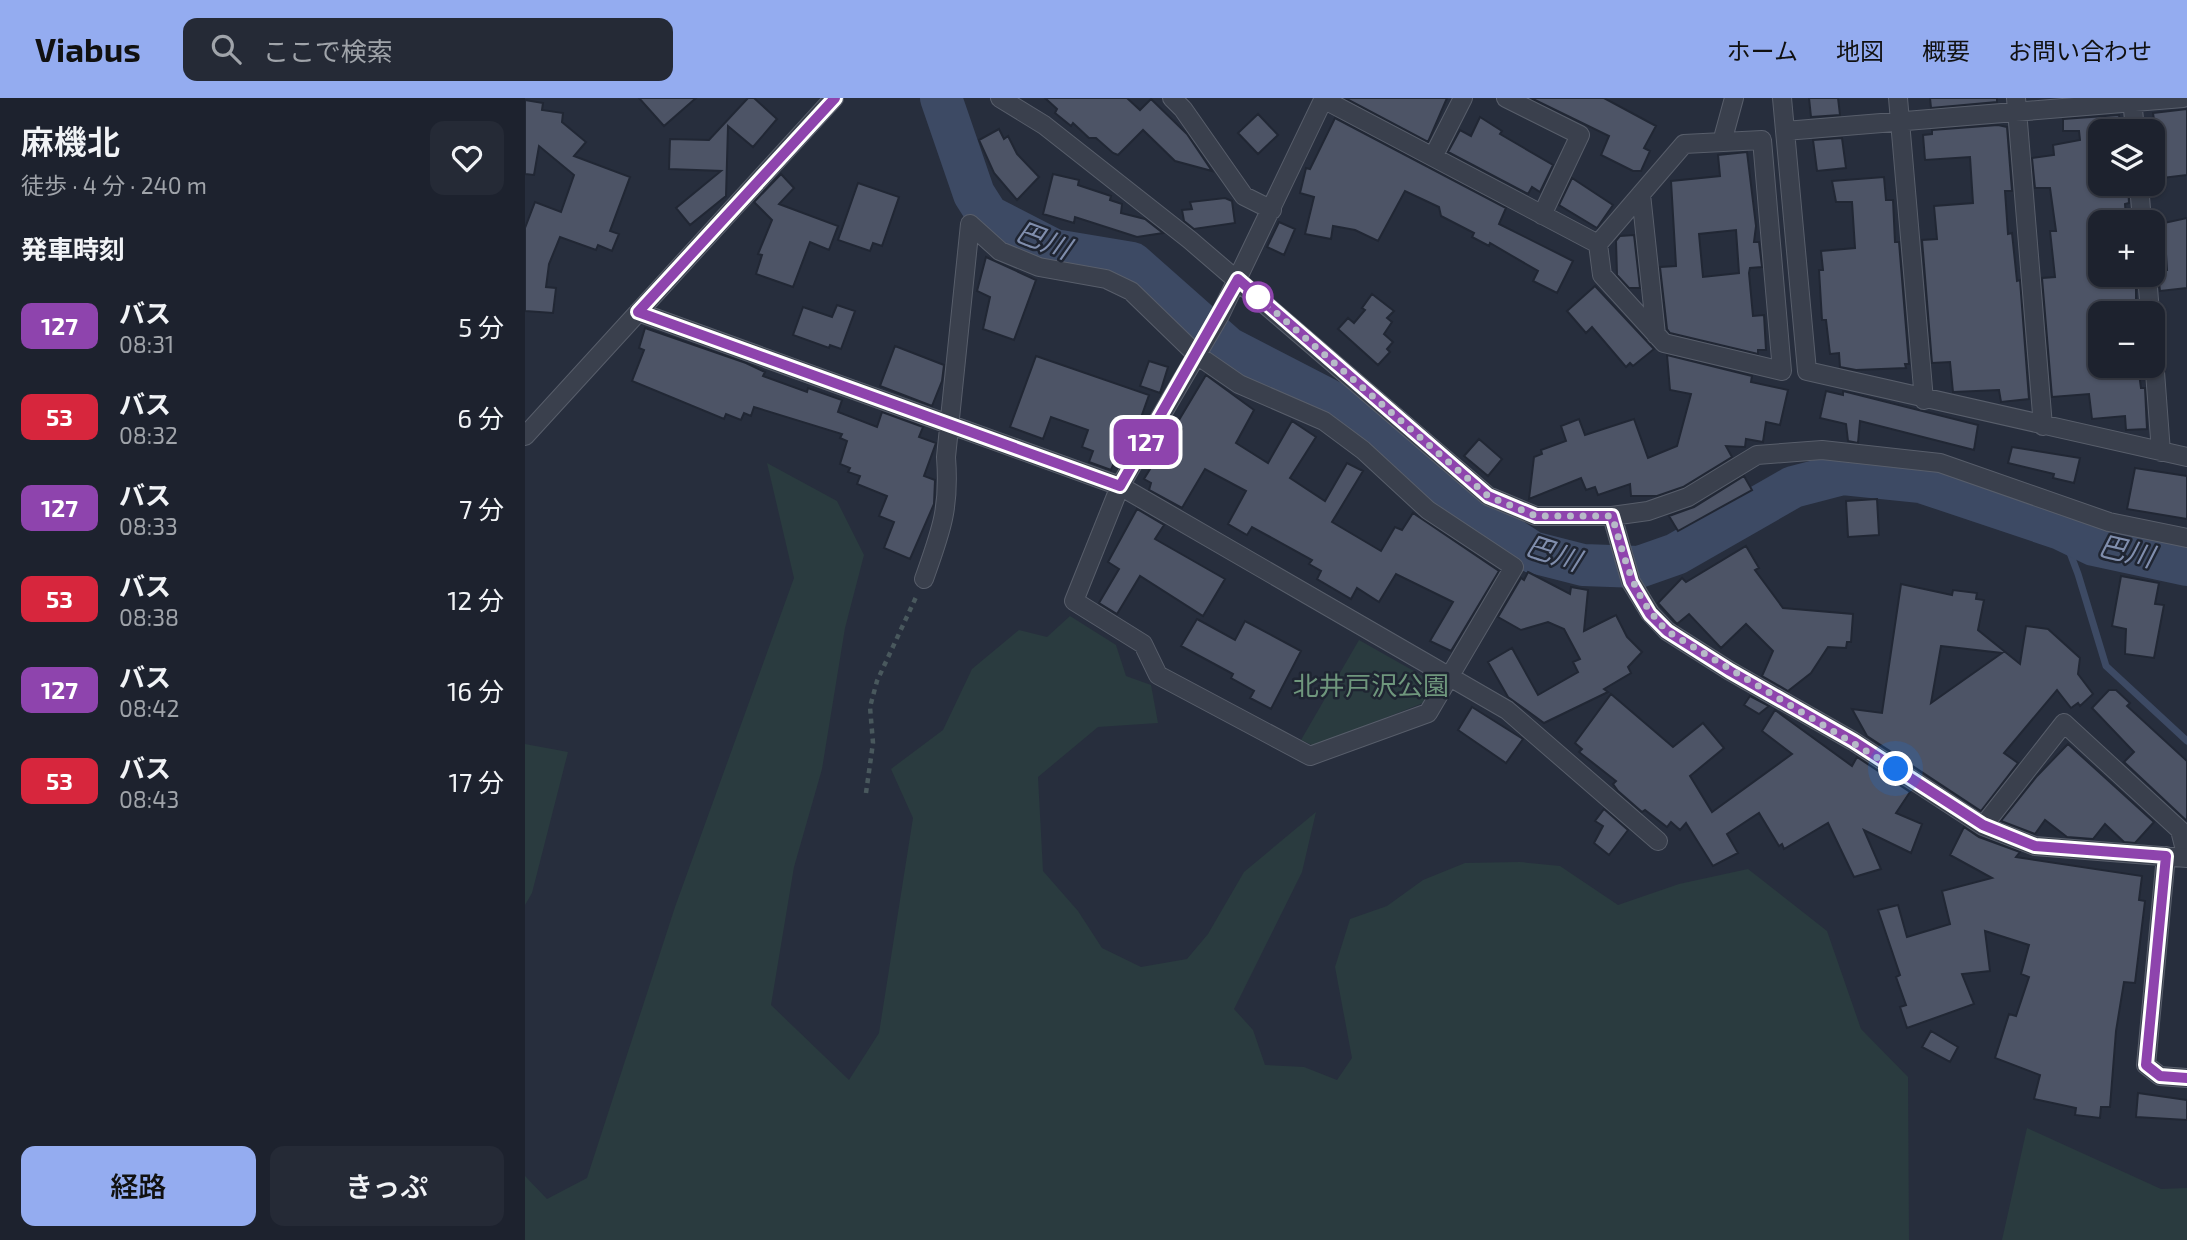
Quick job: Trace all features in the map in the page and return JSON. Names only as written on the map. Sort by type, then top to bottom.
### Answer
[{"type":"street","points":[[525,436],[835,98]]},
{"type":"street","points":[[1000,98],[1044,125],[1238,279],[1488,496],[1536,516],[1612,516],[1648,512],[1688,497],[1757,455],[1822,450],[1940,463],[2109,522],[2187,538]]},
{"type":"street","points":[[1172,98],[1183,109],[1244,196],[1272,210]]},
{"type":"street","points":[[1433,157],[1463,98]]},
{"type":"street","points":[[1506,98],[1580,135],[1542,215]]},
{"type":"street","points":[[1722,142],[1734,98]]},
{"type":"street","points":[[1782,98],[1807,371],[1924,400],[2187,457]]},
{"type":"street","points":[[1898,98],[1924,400]]},
{"type":"street","points":[[1785,131],[1900,121],[2017,105],[2183,98]]},
{"type":"street","points":[[924,579],[943,525],[949,494],[946,457],[970,225],[1000,251],[1039,267],[1106,279],[1131,292],[1197,355],[1239,384],[1324,421],[1363,450],[1428,510],[1514,568],[1428,713],[1310,756],[1158,675],[1143,644],[1074,601],[1120,486],[1197,355],[1220,315],[1324,99],[1598,244]]},
{"type":"street","points":[[2132,100],[2134,119]]},
{"type":"street","points":[[2017,105],[2043,426]]},
{"type":"street","points":[[1762,140],[1782,371],[1664,343],[1602,275],[1598,244],[1684,144],[1722,142],[1762,140]]},
{"type":"street","points":[[1641,194],[1657,335]]},
{"type":"street","points":[[638,312],[1120,486],[1507,710],[1658,841]]},
{"type":"street","points":[[2155,378],[2161,452]]},
{"type":"street","points":[[1612,516],[1631,582],[1650,614],[1667,631],[1730,671],[1853,741],[1983,825],[2035,846],[2187,858],[2180,830],[2064,723],[1983,825]]},
{"type":"street","points":[[2166,856],[2146,1065],[2160,1076],[2187,1078]]},
{"type":"path","points":[[866,793],[873,743],[870,707],[877,681],[924,579]]},
{"type":"green space","points":[[767,463],[837,501],[864,555],[845,628],[822,769],[794,867],[771,1005],[849,1080],[879,1033],[913,818],[891,769],[943,730],[972,669],[1019,630],[1047,637],[1070,616],[1116,645],[1126,676],[1151,685],[1158,723],[1098,727],[1038,777],[1043,871],[1078,911],[1102,948],[1141,967],[1187,959],[1208,934],[1244,872],[1316,812],[1302,872],[1234,1009],[1253,1030],[1265,1065],[1304,1067],[1337,1080],[1352,1058],[1335,967],[1350,919],[1387,906],[1423,880],[1465,863],[1520,862],[1560,866],[1618,905],[1679,884],[1748,869],[1827,931],[1861,1029],[1908,1077],[1909,1240],[525,1240],[525,1176],[547,1199],[587,1178],[675,907],[794,578]]},
{"type":"green space","name":"北井戸沢公園","points":[[1359,640],[1435,683],[1423,703],[1314,746],[1301,740]]},
{"type":"green space","points":[[525,744],[568,752],[532,893],[525,905]]},
{"type":"green space","points":[[2027,1128],[2161,1189],[2187,1188],[2187,1240],[2002,1240]]},
{"type":"building","points":[[639,98],[696,98],[664,126]]},
{"type":"building","points":[[748,98],[754,98],[777,119],[753,147],[728,126],[726,196],[690,225],[676,208],[721,171],[669,169],[670,139],[709,140]]},
{"type":"building","points":[[1045,98],[1127,98],[1140,110],[1151,99],[1187,134],[1212,171],[1175,161],[1143,130],[1118,155],[1113,153],[1096,138],[1089,138],[1073,123],[1071,126],[1055,113],[1057,109]]},
{"type":"building","points":[[1345,98],[1447,98],[1428,142]]},
{"type":"building","points":[[1531,98],[1604,98],[1656,126],[1644,148],[1650,151],[1641,171],[1633,171],[1601,155],[1609,136]]},
{"type":"building","points":[[1809,98],[1838,98],[1840,115],[1811,117]]},
{"type":"building","points":[[1930,98],[1997,98],[1997,102],[1931,108]]},
{"type":"building","points":[[525,100],[543,103],[542,110],[563,113],[562,122],[586,142],[574,156],[630,177],[610,231],[619,234],[612,251],[598,245],[596,250],[560,237],[549,264],[546,287],[556,288],[553,313],[525,311],[525,228],[535,202],[561,212],[574,175],[539,146],[534,175],[525,174]]},
{"type":"building","points":[[2187,109],[2187,175],[2165,178],[2165,119],[2154,119],[2153,113]]},
{"type":"building","points":[[1258,114],[1278,135],[1258,154],[1238,133]]},
{"type":"building","points":[[2119,115],[2120,119],[2088,119],[2088,196],[2129,196],[2129,203],[2125,204],[2125,210],[2088,210],[2088,287],[2136,287],[2136,301],[2088,301],[2088,378],[2140,378],[2141,388],[2145,388],[2147,429],[2126,430],[2125,416],[2092,419],[2089,394],[2052,397],[2042,278],[2055,277],[2050,231],[2056,231],[2050,188],[2035,188],[2032,158],[2054,155],[2053,145],[2080,140],[2079,131],[2063,131],[2063,119]]},
{"type":"building","points":[[1480,117],[1502,131],[1500,134],[1553,165],[1540,192],[1532,187],[1528,194],[1448,152],[1460,130],[1471,136]]},
{"type":"building","points":[[1335,118],[1506,208],[1499,224],[1573,261],[1557,293],[1533,281],[1538,271],[1490,243],[1489,246],[1472,237],[1474,233],[1441,216],[1439,207],[1405,191],[1378,241],[1355,230],[1333,226],[1331,239],[1305,234],[1314,197],[1300,193],[1306,168],[1310,169]]},
{"type":"building","points":[[1998,125],[2007,127],[2012,191],[2005,191],[2008,234],[2012,233],[2017,281],[2020,280],[2029,399],[2001,402],[1999,390],[1953,392],[1950,362],[1932,363],[1922,240],[1937,239],[1934,206],[1973,203],[1970,157],[1925,160],[1923,135],[1932,134],[1932,130]]},
{"type":"building","points":[[999,129],[1004,139],[1008,136],[1017,154],[1039,177],[1017,200],[994,173],[979,140]]},
{"type":"building","points":[[1842,138],[1846,168],[1817,171],[1813,140]]},
{"type":"building","points":[[1747,152],[1756,226],[1754,242],[1759,242],[1762,267],[1750,268],[1749,273],[1753,316],[1764,315],[1766,350],[1758,350],[1758,354],[1670,333],[1667,329],[1660,267],[1676,266],[1671,181],[1720,176],[1718,155]],"holes":[[[1736,230],[1739,273],[1703,277],[1699,234]]]},
{"type":"building","points":[[781,174],[794,188],[779,204],[838,226],[829,250],[810,242],[793,287],[756,274],[762,255],[758,254],[772,220],[754,202]]},
{"type":"building","points":[[1053,174],[1079,180],[1078,185],[1111,196],[1110,200],[1122,204],[1121,213],[1145,219],[1163,233],[1137,237],[1075,217],[1074,223],[1043,214]]},
{"type":"building","points":[[1884,177],[1886,200],[1893,200],[1895,242],[1899,242],[1909,364],[1905,364],[1906,368],[1856,370],[1840,367],[1839,353],[1830,354],[1826,320],[1822,320],[1819,270],[1823,270],[1821,251],[1855,248],[1852,202],[1836,202],[1832,181]]},
{"type":"building","points":[[1572,178],[1613,205],[1597,228],[1559,205]]},
{"type":"building","points":[[858,183],[899,197],[882,246],[873,243],[870,251],[838,240]]},
{"type":"building","points":[[1225,198],[1232,201],[1235,223],[1194,229],[1184,221],[1182,210],[1192,209],[1190,202]]},
{"type":"building","points":[[2187,218],[2187,288],[2160,291],[2160,287],[2165,287],[2167,270],[2165,223]]},
{"type":"building","points":[[1279,222],[1295,229],[1284,255],[1267,247]]},
{"type":"building","points":[[1634,235],[1640,288],[1629,288],[1617,275],[1616,241],[1620,236]]},
{"type":"building","points":[[986,257],[1036,280],[1014,340],[983,329],[990,297],[977,291]]},
{"type":"building","points":[[1595,286],[1654,349],[1633,366],[1630,363],[1626,367],[1592,327],[1586,333],[1567,311]]},
{"type":"building","points":[[1372,294],[1394,311],[1387,318],[1392,322],[1384,334],[1393,342],[1387,349],[1390,352],[1378,365],[1338,329],[1348,318],[1354,323],[1365,310],[1362,308]]},
{"type":"building","points":[[837,305],[855,311],[841,349],[830,345],[829,348],[793,335],[803,307],[832,317]]},
{"type":"building","points":[[645,328],[746,363],[765,372],[763,376],[807,392],[808,388],[842,400],[838,412],[877,427],[882,412],[923,427],[919,437],[936,443],[924,476],[935,480],[934,504],[910,559],[884,548],[894,522],[879,516],[887,496],[857,484],[860,476],[848,472],[850,468],[840,464],[847,441],[840,438],[842,434],[754,407],[751,416],[744,413],[741,420],[726,414],[724,419],[632,381],[644,350],[639,348]]},
{"type":"building","points":[[895,346],[944,365],[942,381],[932,406],[880,386]]},
{"type":"building","points":[[1667,355],[1752,376],[1751,382],[1788,390],[1780,425],[1766,422],[1763,442],[1746,439],[1745,447],[1726,446],[1732,457],[1683,487],[1657,496],[1631,496],[1630,484],[1598,495],[1595,487],[1586,490],[1581,478],[1529,499],[1534,457],[1542,454],[1541,450],[1566,441],[1561,426],[1579,419],[1585,435],[1634,419],[1648,458],[1677,446],[1691,394],[1670,390]]},
{"type":"building","points":[[1036,356],[1149,395],[1132,443],[1120,463],[1115,460],[1111,470],[1089,462],[1093,451],[1082,447],[1088,430],[1051,417],[1043,439],[1010,427]]},
{"type":"building","points":[[1149,361],[1168,367],[1160,393],[1140,386]]},
{"type":"building","points":[[1206,375],[1254,410],[1236,443],[1268,463],[1292,421],[1316,437],[1290,478],[1325,501],[1347,463],[1363,471],[1332,522],[1381,551],[1395,527],[1402,530],[1413,513],[1499,571],[1451,651],[1430,641],[1453,602],[1396,574],[1379,602],[1357,588],[1351,599],[1317,579],[1321,571],[1309,564],[1312,560],[1252,527],[1247,535],[1228,524],[1246,491],[1205,469],[1182,508],[1149,490],[1151,483],[1144,479],[1158,456],[1165,460],[1182,429],[1176,425]]},
{"type":"building","points":[[1826,391],[1843,395],[1843,391],[1978,425],[1974,450],[1860,421],[1858,443],[1848,441],[1846,424],[1820,418]]},
{"type":"building","points":[[1479,439],[1502,459],[1488,476],[1464,456]]},
{"type":"building","points":[[2012,447],[2080,458],[2074,483],[2053,478],[2054,474],[2008,463]]},
{"type":"building","points":[[2135,468],[2187,476],[2187,519],[2127,509]]},
{"type":"building","points":[[1744,476],[1752,490],[1678,531],[1669,516],[1694,507]]},
{"type":"building","points":[[1877,499],[1879,535],[1848,537],[1846,501]]},
{"type":"building","points":[[1137,509],[1164,525],[1155,539],[1225,579],[1203,616],[1140,576],[1117,614],[1099,603],[1119,569],[1108,562]]},
{"type":"building","points":[[1746,546],[1759,568],[1755,570],[1783,608],[1853,614],[1851,642],[1847,642],[1846,648],[1828,647],[1811,673],[1788,691],[1762,676],[1773,651],[1746,624],[1721,648],[1689,614],[1677,624],[1658,603],[1682,578],[1686,582]]},
{"type":"building","points":[[1528,572],[1570,594],[1571,587],[1588,590],[1584,631],[1616,615],[1627,637],[1642,652],[1628,667],[1631,673],[1604,689],[1608,692],[1544,723],[1508,697],[1488,662],[1512,648],[1538,695],[1578,672],[1573,662],[1580,659],[1564,629],[1548,622],[1521,630],[1498,617],[1521,578],[1524,580]]},
{"type":"building","points":[[2121,576],[2159,583],[2155,604],[2164,605],[2154,658],[2125,654],[2126,629],[2112,626]]},
{"type":"building","points":[[1901,584],[1952,595],[1953,590],[1977,593],[1976,599],[1984,600],[1978,630],[2020,664],[2026,626],[2048,629],[2080,658],[2078,674],[2093,694],[2080,706],[2078,703],[2071,708],[2057,690],[2004,753],[2018,763],[1981,811],[1867,736],[1852,709],[1882,713]],"holes":[[[1941,646],[2002,653],[1931,703]]]},
{"type":"building","points":[[1197,619],[1235,640],[1245,621],[1301,651],[1271,709],[1250,698],[1254,691],[1231,678],[1233,674],[1181,646]]},
{"type":"building","points":[[2109,690],[2116,690],[2130,703],[2127,706],[2187,761],[2187,821],[2124,762],[2134,752],[2092,708]]},
{"type":"building","points":[[1611,694],[1673,747],[1703,723],[1724,748],[1690,776],[1712,812],[1792,754],[1762,731],[1775,710],[1852,766],[1857,757],[1910,792],[1896,813],[1922,824],[1911,853],[1864,830],[1881,869],[1854,877],[1828,823],[1784,849],[1782,844],[1779,846],[1759,813],[1727,834],[1738,853],[1713,866],[1686,823],[1680,830],[1671,822],[1667,827],[1645,810],[1642,812],[1618,791],[1613,784],[1616,781],[1579,752],[1582,749],[1575,743]]},
{"type":"building","points":[[1750,696],[1769,706],[1759,714],[1744,705]]},
{"type":"building","points":[[1472,707],[1523,739],[1506,763],[1458,730]]},
{"type":"building","points":[[2068,744],[2154,822],[2135,843],[2124,842],[2105,824],[2093,839],[2067,837],[2045,820],[2035,834],[2001,821],[2037,776]]},
{"type":"building","points":[[1604,809],[1628,830],[1609,855],[1594,843],[1603,826],[1595,821]]},
{"type":"building","points":[[1964,827],[1979,837],[2020,852],[2016,857],[2142,876],[2139,900],[2145,901],[2135,983],[2124,982],[2116,1031],[2110,1107],[2101,1107],[2100,1118],[2075,1115],[2076,1108],[2034,1099],[2040,1075],[1995,1058],[2009,1014],[2016,1016],[2029,977],[2021,974],[2029,945],[1985,931],[1990,971],[1962,974],[1974,1004],[1907,1028],[1900,1007],[1906,1005],[1896,977],[1900,975],[1878,910],[1898,905],[1907,937],[1950,924],[1942,891],[1992,878],[1950,855]]},
{"type":"building","points":[[1931,1031],[1958,1047],[1950,1062],[1922,1047]]},
{"type":"building","points":[[2138,1093],[2187,1100],[2187,1120],[2136,1117]]},
{"type":"waterway","name":"巴川","points":[[941,98],[974,194],[988,216],[1054,250],[1132,263],[1228,348],[1348,410],[1441,493],[1532,552],[1583,565],[1639,567],[1676,554],[1793,487],[1843,474],[1921,482],[2061,529],[2094,545],[2187,565]]},
{"type":"waterway","points":[[2061,529],[2078,574],[2106,666],[2187,741]]},
{"type":"bus line","name":"127","points":[[835,98],[638,312],[1120,486],[1209,335],[1238,279],[1488,496],[1536,516],[1612,516],[1631,582],[1650,614],[1667,631],[1730,671],[1853,741],[1983,825],[2035,846],[2166,856],[2146,1065],[2160,1076],[2187,1078]]},
{"type":"route","points":[[1258,297],[1488,496],[1536,516],[1612,516],[1631,582],[1650,614],[1667,631],[1896,769]]}]
